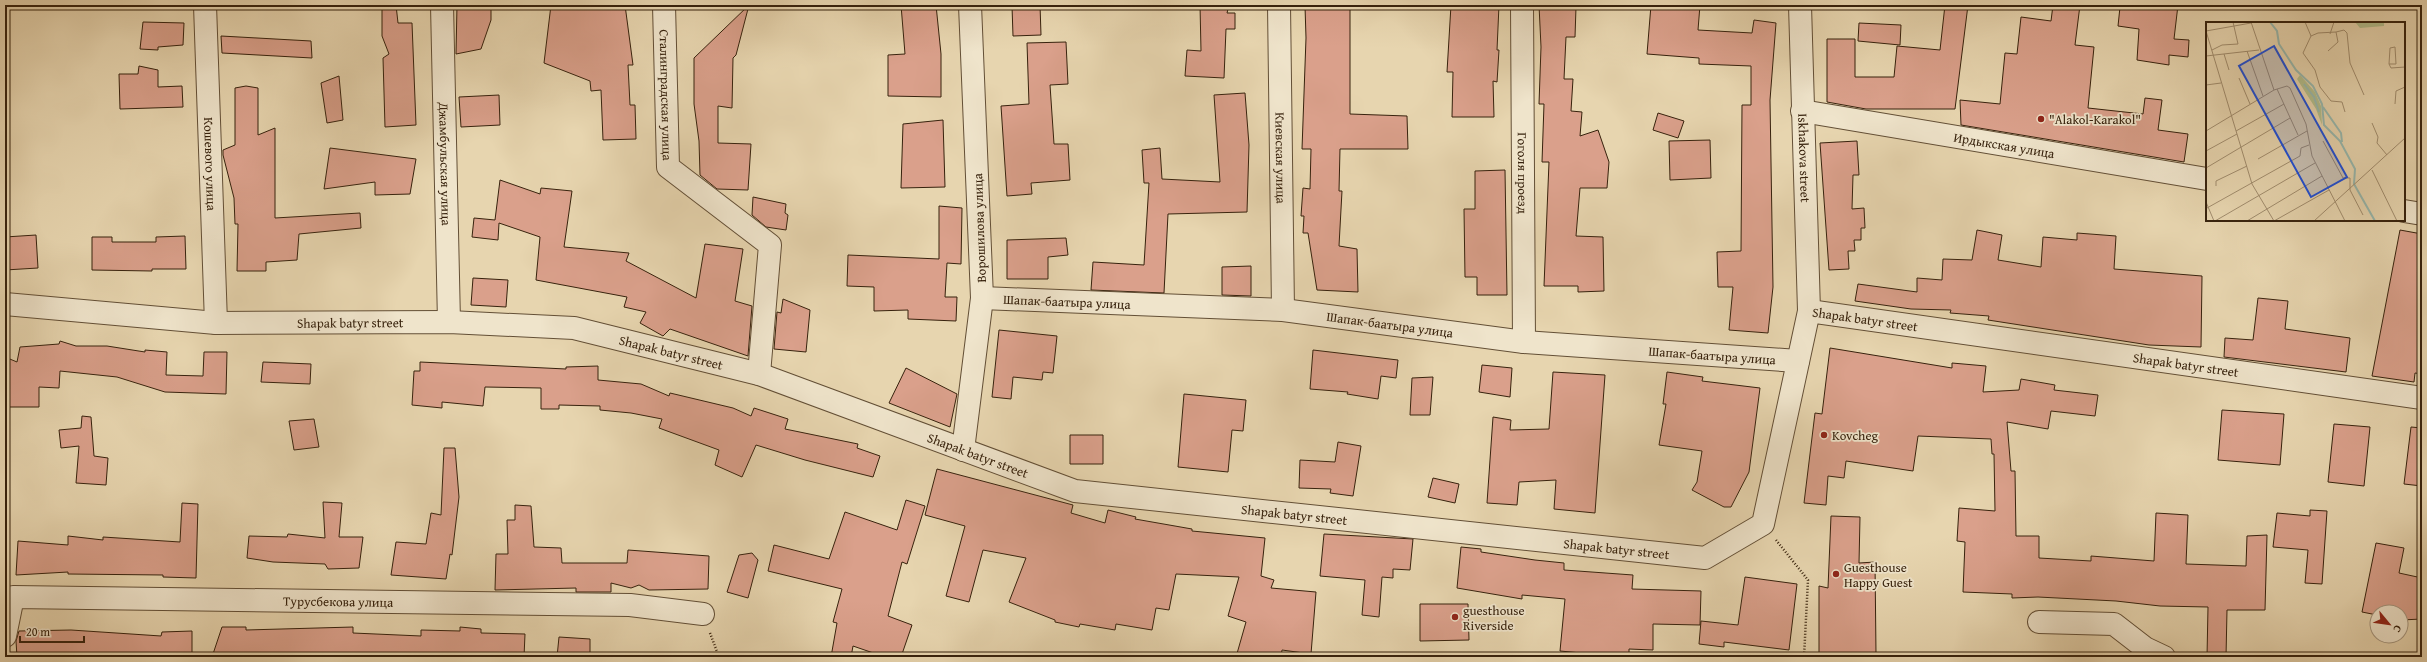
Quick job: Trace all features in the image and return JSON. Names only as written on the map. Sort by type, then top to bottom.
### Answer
[{"type":"street","name":"Кошевого улица","points":[[205,5],[216,323]]},
{"type":"street","name":"Джамбульская улица","points":[[442,5],[449,322]]},
{"type":"street","name":"Сталинградская улица","points":[[664,5],[668,167],[770,245],[759,374]]},
{"type":"street","name":"Ворошилова улица","points":[[963,450],[982,298],[970,5]]},
{"type":"street","name":"Киевская улица","points":[[1279,5],[1283,310]]},
{"type":"street","name":"Гоголя проезд","points":[[1522,5],[1524,342]]},
{"type":"street","name":"Iskhakova street","points":[[1800,5],[1809,311]]},
{"type":"street","name":"Ирдыкская улица","points":[[1802,111],[2206,179]]},
{"type":"street","points":[[2405,211],[2422,214]]},
{"type":"street","name":"Шапак-баатыра улица","points":[[982,298],[1283,310],[1524,342],[1798,361]]},
{"type":"street","name":"Shapak batyr street","points":[[5,304],[216,323],[449,322],[574,328],[759,374],[1075,491],[1705,558],[1763,524],[1809,311],[2422,398]]},
{"type":"street","name":"Турусбекова улица","points":[[5,636],[13,596],[630,605],[703,614]]},
{"type":"street","points":[[2039,622],[2114,624],[2145,648],[2164,657]]},
{"type":"path","points":[[1763,524],[1808,580],[1804,657]]},
{"type":"building","points":[[382,5],[396,5],[398,23],[412,23],[416,125],[385,127],[383,58],[389,54],[382,36]]},
{"type":"building","points":[[457,5],[491,5],[491,20],[481,49],[456,54]]},
{"type":"building","points":[[551,5],[625,5],[633,65],[628,65],[630,105],[635,105],[636,139],[603,140],[601,90],[591,91],[590,81],[544,63]]},
{"type":"building","points":[[749,5],[736,55],[733,58],[732,108],[718,106],[718,143],[751,144],[748,190],[717,189],[700,175],[699,141],[694,104],[694,58]]},
{"type":"building","points":[[901,5],[936,5],[941,54],[941,97],[888,96],[888,55],[905,54]]},
{"type":"building","points":[[1040,5],[1041,35],[1013,36],[1012,6]]},
{"type":"building","points":[[1200,5],[1229,5],[1227,13],[1235,13],[1235,29],[1226,29],[1224,78],[1185,76],[1187,50],[1201,51]]},
{"type":"building","points":[[1451,5],[1499,5],[1497,82],[1493,81],[1494,117],[1452,117],[1453,72],[1447,72]]},
{"type":"building","points":[[1539,5],[1576,7],[1575,37],[1566,37],[1564,79],[1573,79],[1571,111],[1582,112],[1580,136],[1598,130],[1609,162],[1607,188],[1580,188],[1576,236],[1603,237],[1604,291],[1578,292],[1578,286],[1544,286],[1549,162],[1542,162],[1544,104],[1539,104],[1541,47]]},
{"type":"building","points":[[1651,5],[1700,5],[1698,30],[1752,33],[1754,20],[1776,23],[1770,100],[1773,287],[1768,333],[1729,330],[1733,287],[1718,287],[1717,252],[1741,251],[1742,105],[1751,105],[1751,66],[1699,64],[1699,58],[1647,54]]},
{"type":"building","points":[[1945,5],[1968,5],[1955,109],[1866,109],[1827,102],[1827,39],[1855,39],[1855,77],[1894,77],[1897,46],[1940,50]]},
{"type":"building","points":[[2053,5],[2080,5],[2075,45],[2094,47],[2088,108],[2143,114],[2145,98],[2162,100],[2158,130],[2188,134],[2184,162],[1961,125],[1960,100],[2000,104],[2005,53],[2017,54],[2021,17],[2051,21]]},
{"type":"building","points":[[2135,5],[2178,5],[2174,39],[2189,40],[2188,57],[2169,55],[2169,65],[2137,60],[2139,29],[2118,26],[2120,7],[2135,8]]},
{"type":"building","points":[[1305,6],[1350,6],[1350,114],[1407,116],[1408,149],[1340,149],[1339,191],[1342,191],[1339,246],[1357,249],[1358,292],[1317,290],[1308,233],[1303,233],[1304,216],[1301,216],[1303,188],[1310,189],[1311,149],[1302,149],[1306,38]]},
{"type":"building","points":[[143,22],[184,23],[183,45],[158,47],[158,50],[140,49]]},
{"type":"building","points":[[1859,23],[1901,25],[1900,45],[1858,41]]},
{"type":"building","points":[[221,36],[311,41],[312,58],[222,53]]},
{"type":"building","points":[[1066,42],[1068,84],[1050,85],[1054,144],[1068,144],[1070,180],[1031,183],[1032,194],[1007,196],[1001,106],[1029,104],[1027,43]]},
{"type":"building","points":[[139,66],[158,70],[158,87],[182,86],[183,107],[120,109],[119,74],[138,74]]},
{"type":"building","points":[[339,76],[343,120],[327,123],[321,83]]},
{"type":"building","points":[[246,86],[258,88],[258,135],[275,128],[275,218],[360,213],[361,228],[299,234],[297,260],[266,262],[266,271],[237,271],[238,224],[235,224],[234,198],[223,155],[223,150],[235,145],[235,88]]},
{"type":"building","points":[[1245,93],[1249,145],[1247,212],[1168,214],[1164,293],[1091,290],[1093,262],[1144,265],[1149,183],[1144,183],[1142,150],[1160,148],[1162,179],[1220,182],[1214,95]]},
{"type":"building","points":[[499,95],[500,125],[461,127],[459,97]]},
{"type":"building","points":[[1658,113],[1684,121],[1678,138],[1653,130]]},
{"type":"building","points":[[943,120],[945,187],[901,188],[903,124]]},
{"type":"building","points":[[1710,140],[1711,178],[1670,180],[1669,141]]},
{"type":"building","points":[[1857,141],[1859,175],[1853,175],[1852,209],[1864,208],[1865,228],[1861,228],[1861,240],[1854,240],[1855,251],[1848,251],[1849,269],[1829,270],[1820,143]]},
{"type":"building","points":[[330,148],[416,159],[410,194],[375,195],[375,182],[324,189]]},
{"type":"building","points":[[1505,170],[1507,295],[1477,295],[1477,277],[1465,277],[1464,209],[1475,209],[1475,171]]},
{"type":"building","points":[[500,180],[540,194],[541,188],[572,191],[564,247],[629,253],[626,261],[696,298],[705,244],[743,249],[735,301],[752,306],[748,356],[670,329],[663,336],[640,323],[646,312],[624,307],[627,297],[536,280],[540,237],[499,223],[498,240],[472,237],[474,218],[495,220]]},
{"type":"building","points":[[753,197],[786,204],[785,213],[788,215],[786,230],[766,227],[752,215]]},
{"type":"building","points":[[939,206],[962,208],[961,264],[947,263],[945,297],[957,297],[956,321],[908,319],[908,310],[874,311],[874,287],[847,286],[848,255],[939,259]]},
{"type":"building","points":[[1977,230],[2002,235],[1998,260],[2041,267],[2043,237],[2077,240],[2077,233],[2116,236],[2114,269],[2202,276],[2201,347],[2149,345],[1988,320],[1989,316],[1950,313],[1951,310],[1911,309],[1855,301],[1858,284],[1917,292],[1917,278],[1942,280],[1943,259],[1972,260]]},
{"type":"building","points":[[2400,230],[2422,234],[2422,374],[2415,373],[2414,382],[2372,376]]},
{"type":"building","points":[[36,235],[38,268],[5,270],[5,237]]},
{"type":"building","points":[[185,236],[186,269],[152,269],[152,271],[92,270],[92,237],[112,237],[112,242],[156,242],[156,237]]},
{"type":"building","points":[[1066,238],[1068,255],[1048,257],[1048,279],[1007,279],[1007,240]]},
{"type":"building","points":[[1251,266],[1251,296],[1222,295],[1222,267]]},
{"type":"building","points":[[473,278],[508,280],[506,307],[471,305]]},
{"type":"building","points":[[2258,298],[2288,301],[2285,329],[2350,338],[2346,372],[2224,357],[2225,338],[2253,340]]},
{"type":"building","points":[[783,299],[810,310],[806,352],[774,349],[777,312],[781,313]]},
{"type":"building","points":[[999,330],[1057,336],[1053,373],[1043,372],[1042,380],[1013,377],[1011,399],[992,397]]},
{"type":"building","points":[[60,341],[76,346],[107,346],[145,352],[145,350],[167,352],[166,375],[203,376],[204,352],[227,352],[226,394],[165,392],[117,377],[60,371],[59,388],[39,387],[39,407],[9,407],[5,357],[17,362],[20,347],[59,344]]},
{"type":"building","points":[[1830,348],[1952,368],[1952,363],[1986,366],[1983,392],[2019,390],[2021,379],[2055,385],[2054,390],[2098,395],[2095,416],[2051,411],[2048,429],[2007,422],[2011,471],[2015,471],[2016,536],[2039,536],[2039,558],[2091,561],[2091,556],[2154,561],[2156,513],[2188,515],[2186,564],[2246,566],[2247,536],[2267,535],[2265,610],[2227,610],[2226,657],[2207,657],[2208,607],[2160,606],[2116,601],[2038,597],[2012,598],[2012,594],[1963,592],[1965,542],[1957,541],[1959,508],[1995,511],[1994,454],[1992,454],[1991,439],[1918,436],[1913,471],[1846,461],[1844,478],[1828,476],[1826,505],[1804,503],[1815,413],[1822,414]]},
{"type":"building","points":[[1313,350],[1398,360],[1396,378],[1381,376],[1378,399],[1347,394],[1348,392],[1310,389]]},
{"type":"building","points":[[263,362],[311,364],[310,384],[261,382]]},
{"type":"building","points":[[420,362],[566,369],[566,367],[598,366],[598,380],[641,384],[669,396],[670,393],[733,408],[751,416],[754,408],[788,419],[785,429],[858,444],[857,448],[880,456],[873,477],[805,460],[756,445],[742,477],[715,465],[719,450],[659,428],[662,419],[631,413],[600,410],[600,406],[559,405],[559,409],[541,409],[541,388],[485,387],[483,406],[442,402],[442,408],[412,405],[414,371],[420,371]]},
{"type":"building","points":[[1482,365],[1512,368],[1510,397],[1479,392]]},
{"type":"building","points":[[906,368],[957,394],[950,427],[889,403]]},
{"type":"building","points":[[1553,372],[1605,375],[1595,513],[1554,509],[1556,480],[1519,482],[1517,505],[1487,503],[1493,417],[1511,420],[1510,430],[1549,429]]},
{"type":"building","points":[[1667,372],[1703,377],[1702,381],[1760,388],[1749,472],[1731,507],[1724,507],[1692,490],[1697,482],[1702,451],[1659,445],[1666,404],[1663,404]]},
{"type":"building","points":[[1433,377],[1430,415],[1410,415],[1412,378]]},
{"type":"building","points":[[1184,394],[1246,400],[1243,431],[1232,430],[1228,472],[1178,467]]},
{"type":"building","points":[[2222,410],[2284,414],[2280,465],[2218,460]]},
{"type":"building","points":[[82,416],[91,417],[94,456],[108,458],[106,485],[76,483],[79,446],[61,448],[59,430],[81,428]]},
{"type":"building","points":[[314,419],[319,447],[294,450],[289,421]]},
{"type":"building","points":[[2334,424],[2370,427],[2364,486],[2328,482]]},
{"type":"building","points":[[2411,427],[2422,428],[2422,486],[2404,484]]},
{"type":"building","points":[[1070,435],[1103,435],[1103,464],[1070,464]]},
{"type":"building","points":[[1338,442],[1361,446],[1353,496],[1330,493],[1331,489],[1299,488],[1300,460],[1335,462]]},
{"type":"building","points":[[444,448],[455,448],[459,497],[452,555],[450,554],[446,579],[391,575],[396,542],[426,544],[431,513],[441,515]]},
{"type":"building","points":[[937,469],[1073,505],[1071,513],[1105,523],[1108,510],[1136,517],[1135,519],[1192,529],[1192,531],[1265,538],[1261,576],[1274,580],[1271,588],[1316,592],[1311,654],[1282,650],[1281,657],[1236,657],[1246,622],[1228,616],[1239,577],[1176,574],[1169,610],[1156,608],[1152,630],[1116,624],[1115,630],[1080,624],[1079,627],[1055,622],[1055,620],[1009,602],[1026,558],[983,550],[969,602],[946,596],[965,526],[925,515]]},
{"type":"building","points":[[1433,478],[1459,484],[1455,503],[1428,497]]},
{"type":"building","points":[[906,500],[925,506],[907,564],[902,562],[888,616],[912,625],[901,657],[885,657],[853,646],[851,657],[831,657],[837,623],[833,622],[842,589],[768,571],[774,545],[829,559],[845,512],[897,530]]},
{"type":"building","points":[[323,502],[342,503],[339,537],[363,537],[359,568],[328,569],[325,564],[273,562],[247,558],[249,536],[287,537],[288,534],[325,538]]},
{"type":"building","points":[[182,503],[198,504],[196,578],[163,577],[163,575],[68,574],[68,572],[16,575],[18,541],[68,545],[68,536],[103,540],[103,537],[180,542]]},
{"type":"building","points":[[515,505],[531,506],[534,547],[561,548],[562,563],[627,563],[628,550],[709,556],[708,589],[649,590],[639,585],[631,588],[611,583],[611,592],[576,592],[576,588],[495,590],[496,554],[508,554],[507,520],[515,520]]},
{"type":"building","points":[[2310,510],[2327,511],[2322,584],[2305,583],[2308,550],[2273,547],[2277,513],[2310,516]]},
{"type":"building","points":[[1831,516],[1860,517],[1859,563],[1875,562],[1876,654],[1819,655],[1819,586],[1828,588]]},
{"type":"building","points":[[1324,534],[1413,539],[1410,570],[1393,569],[1393,578],[1382,577],[1379,617],[1362,615],[1365,580],[1320,576]]},
{"type":"building","points":[[2376,543],[2404,548],[2399,573],[2422,578],[2422,619],[2409,620],[2409,604],[2369,604],[2369,613],[2362,612]]},
{"type":"building","points":[[1461,547],[1481,549],[1481,552],[1564,563],[1564,570],[1633,575],[1632,589],[1701,591],[1700,625],[1653,624],[1653,650],[1629,649],[1629,657],[1592,657],[1592,654],[1560,651],[1565,599],[1522,595],[1522,599],[1457,588]]},
{"type":"building","points":[[752,553],[758,560],[748,598],[727,592],[739,555]]},
{"type":"building","points":[[1745,577],[1797,584],[1789,650],[1724,642],[1724,647],[1699,644],[1701,621],[1738,625]]},
{"type":"building","points":[[1420,604],[1468,604],[1469,640],[1420,641]]},
{"type":"building","points":[[222,627],[246,627],[246,630],[353,627],[353,633],[421,636],[421,630],[460,631],[460,627],[481,629],[481,633],[525,634],[524,657],[212,657]]},
{"type":"building","points":[[71,630],[161,636],[162,632],[192,631],[192,657],[17,657],[16,641],[19,631]]},
{"type":"building","points":[[559,637],[590,639],[590,657],[557,657]]},
{"type":"place","name":"\"Alakol-Karakol\"","points":[[2041,119]]},
{"type":"place","name":"Kovcheg","points":[[1824,435]]},
{"type":"place","name":"Guesthouse Happy Guest","points":[[1836,574]]},
{"type":"place","name":"guesthouse Riverside","points":[[1455,617]]}]
